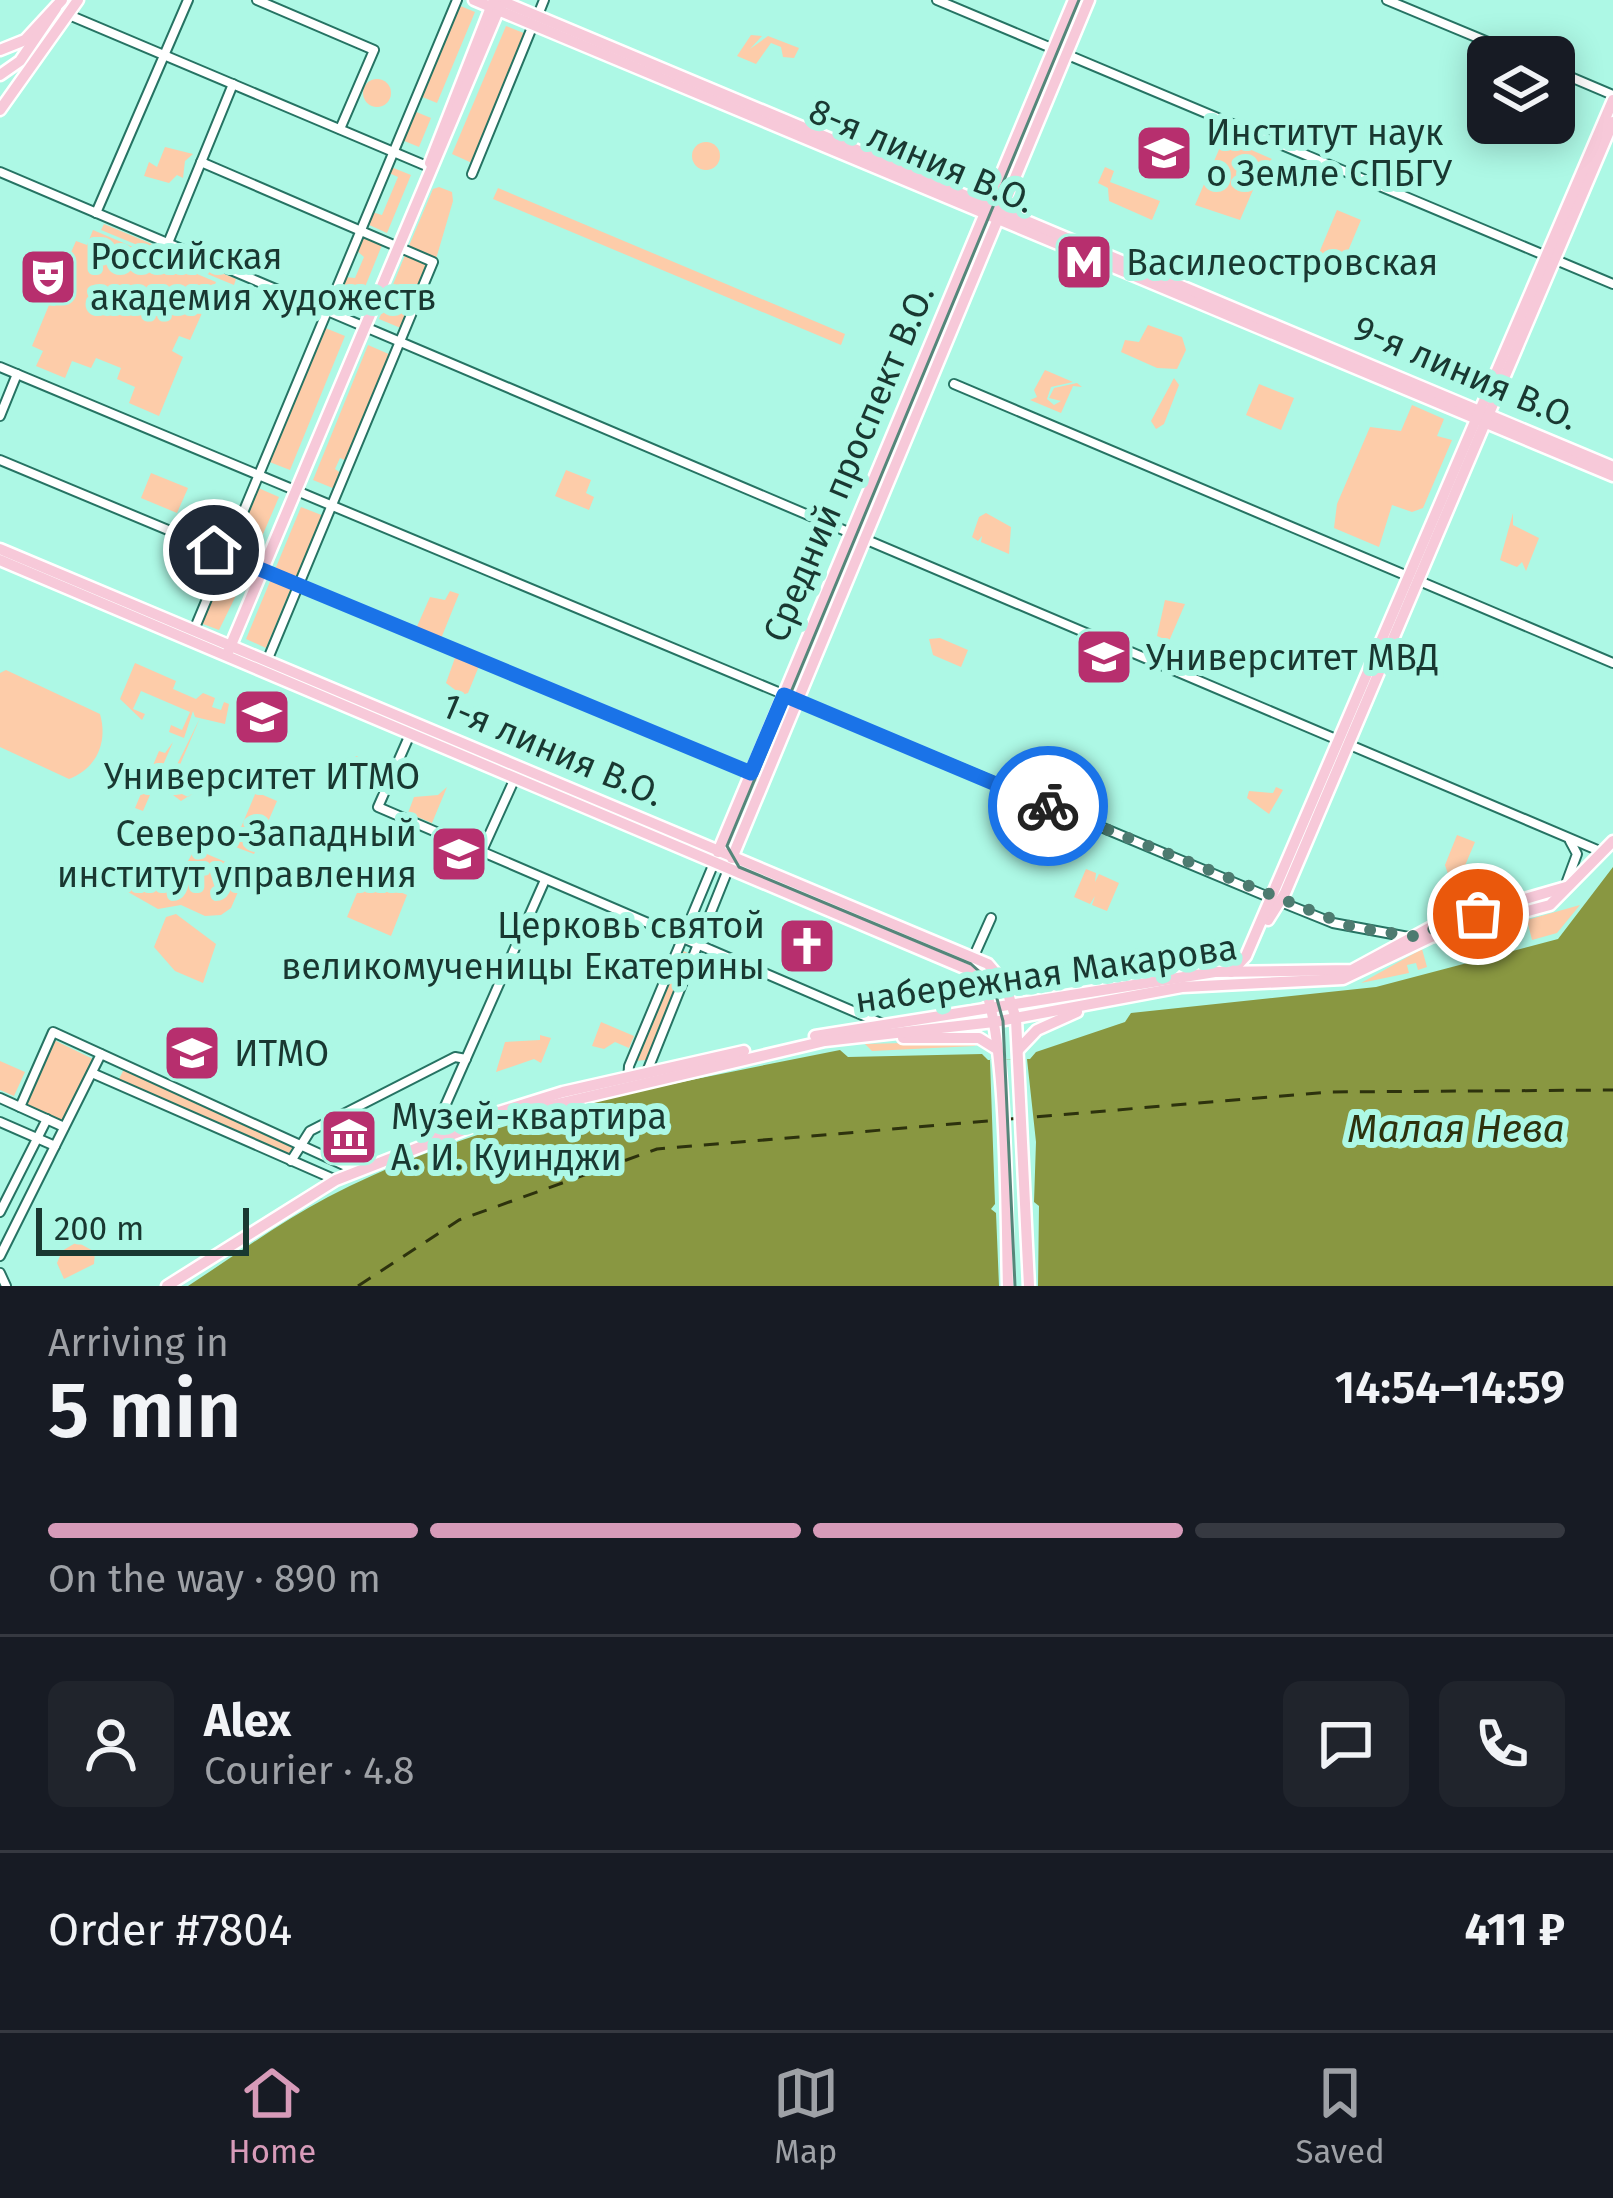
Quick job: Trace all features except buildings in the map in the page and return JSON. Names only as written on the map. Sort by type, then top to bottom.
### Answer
[{"type":"main road","points":[[0,110],[79,0]]},
{"type":"main road","points":[[474,0],[498,3],[536,20]]},
{"type":"main road","name":"Средний проспект В.О.","points":[[717,855],[863,538],[999,214],[1060,52],[1074,0]]},
{"type":"main road","name":"Средний проспект В.О.","points":[[790,697],[850,532],[986,208],[1089,0]]},
{"type":"main road","points":[[228,651],[498,3]]},
{"type":"main road","points":[[0,50],[25,40],[59,4]]},
{"type":"main road","points":[[0,77],[34,44],[59,4]]},
{"type":"main road","name":"8-я линия В.О.","points":[[536,20],[1481,416],[1613,476]]},
{"type":"main road","points":[[0,77],[33,63]]},
{"type":"main road","points":[[1550,260],[1613,97]]},
{"type":"main road","points":[[1238,976],[1613,122]]},
{"type":"main road","name":"9-я линия В.О.","points":[[1481,416],[1613,466]]},
{"type":"main road","name":"1-я линия В.О.","points":[[0,549],[194,631],[228,651],[267,661],[413,728],[731,861],[974,956],[995,970],[1016,1019],[1029,1286]]},
{"type":"main road","points":[[0,560],[413,728]]},
{"type":"main road","name":"Средний проспект В.О.","points":[[731,861],[757,776]]},
{"type":"main road","points":[[1574,884],[1613,841]]},
{"type":"main road","points":[[731,861],[965,966],[987,988],[998,1056],[1008,1286]]},
{"type":"main road","name":"набережная Макарова","points":[[636,1078],[992,1006],[1238,976],[1352,970],[1415,940],[1574,884]]},
{"type":"main road","name":"набережная Макарова","points":[[1415,940],[1550,905],[1574,884]]},
{"type":"main road","name":"набережная Макарова","points":[[154,1286],[332,1179],[434,1132],[636,1078],[836,1032],[1016,1019],[1238,976]]},
{"type":"main road","points":[[974,1009],[987,988]]},
{"type":"main road","points":[[1017,1054],[1037,1030],[1096,1003]]},
{"type":"main road","points":[[884,1030],[979,1037],[998,1056]]},
{"type":"main road","name":"набережная Макарова","points":[[356,1168],[454,1128]]},
{"type":"main road","name":"набережная Макарова","points":[[167,1286],[332,1179]]},
{"type":"street","points":[[96,213],[188,0]]},
{"type":"street","points":[[257,0],[374,50],[340,129]]},
{"type":"street","points":[[194,631],[457,0]]},
{"type":"street","points":[[472,174],[544,0]]},
{"type":"street","points":[[937,0],[1613,284]]},
{"type":"street","points":[[1387,0],[1474,36]]},
{"type":"street","points":[[69,15],[429,167]]},
{"type":"street","points":[[1575,80],[1613,97]]},
{"type":"street","points":[[168,244],[233,84]]},
{"type":"street","points":[[201,162],[434,262],[267,661]]},
{"type":"street","points":[[0,172],[1604,853]]},
{"type":"street","points":[[0,367],[1275,900],[1333,923],[1415,940]]},
{"type":"street","points":[[0,416],[17,374]]},
{"type":"street","points":[[954,384],[1613,663]]},
{"type":"street","points":[[0,460],[757,776]]},
{"type":"street","points":[[413,728],[378,807],[842,1007],[884,1030]]},
{"type":"street","points":[[482,853],[518,772]]},
{"type":"street","points":[[1557,892],[1577,863],[1575,847],[1565,836]]},
{"type":"street","name":"Средний проспект В.О.","points":[[636,1078],[682,940],[717,855]]},
{"type":"street","name":"Средний проспект В.О.","points":[[636,1078],[698,946],[731,861]]},
{"type":"street","points":[[434,1132],[545,880]]},
{"type":"street","points":[[974,956],[991,917]]},
{"type":"street","points":[[836,1032],[845,1013],[842,1007]]},
{"type":"street","points":[[20,1107],[53,1032],[356,1168]]},
{"type":"street","points":[[0,1256],[101,1054]]},
{"type":"street","points":[[291,1161],[301,1141],[454,1057],[466,1059]]},
{"type":"street","points":[[92,1073],[332,1179]]},
{"type":"street","points":[[0,1098],[65,1127]]},
{"type":"street","points":[[443,1109],[454,1128]]},
{"type":"street","points":[[0,1212],[47,1119]]},
{"type":"street","points":[[0,1122],[55,1146]]},
{"type":"street","points":[[0,1273],[7,1286]]},
{"type":"shaded area","points":[[458,5],[475,12],[437,103],[420,96]]},
{"type":"shaded area","points":[[506,26],[526,34],[472,163],[452,154]]},
{"type":"shaded area","points":[[751,35],[762,36],[750,49],[768,36],[799,48],[794,58],[783,57],[781,47],[771,43],[756,64],[737,56]]},
{"type":"shaded area","points":[[377,79],[387,83],[391,93],[387,103],[377,107],[367,103],[363,93],[367,83]]},
{"type":"shaded area","points":[[414,111],[431,118],[419,147],[402,140]]},
{"type":"shaded area","points":[[1224,138],[1272,159],[1263,167],[1240,220],[1195,205]]},
{"type":"shaded area","points":[[706,142],[716,146],[720,156],[716,166],[706,170],[696,166],[692,156],[696,146]]},
{"type":"shaded area","points":[[165,147],[193,154],[185,161],[183,178],[177,175],[169,183],[144,176],[149,162],[157,167]]},
{"type":"shaded area","points":[[391,167],[411,175],[387,233],[367,224],[372,212],[382,215],[398,177],[389,173]]},
{"type":"shaded area","points":[[1105,167],[1114,171],[1110,182],[1160,201],[1152,220],[1109,201],[1108,188],[1098,183]]},
{"type":"shaded area","points":[[498,188],[845,334],[841,345],[493,199]]},
{"type":"shaded area","points":[[433,189],[452,192],[453,201],[436,259],[408,248]]},
{"type":"shaded area","points":[[1337,210],[1361,220],[1343,263],[1319,253]]},
{"type":"shaded area","points":[[104,224],[236,279],[234,285],[101,230]]},
{"type":"shaded area","points":[[93,230],[216,282],[190,340],[179,336],[172,351],[183,357],[159,416],[129,403],[135,387],[117,379],[121,368],[96,358],[91,368],[72,361],[65,378],[36,366],[43,351],[32,346],[49,305],[55,306],[64,285],[58,282],[76,241],[87,245]]},
{"type":"shaded area","points":[[361,236],[382,245],[356,309],[335,301],[345,277],[355,278],[364,257],[356,250]]},
{"type":"shaded area","points":[[405,255],[429,265],[403,329],[379,319]]},
{"type":"shaded area","points":[[1148,325],[1182,337],[1186,350],[1177,369],[1157,368],[1121,352],[1125,340],[1139,342]]},
{"type":"shaded area","points":[[323,327],[345,336],[290,470],[267,461]]},
{"type":"shaded area","points":[[368,345],[391,355],[347,461],[340,458],[335,469],[342,474],[335,489],[313,480]]},
{"type":"shaded area","points":[[1045,370],[1073,382],[1051,387],[1047,399],[1054,405],[1061,401],[1049,398],[1054,388],[1077,383],[1082,387],[1073,386],[1061,413],[1030,400],[1037,397],[1034,390]]},
{"type":"shaded area","points":[[1174,378],[1179,385],[1164,424],[1156,429],[1151,421]]},
{"type":"shaded area","points":[[1259,384],[1294,398],[1281,430],[1246,415]]},
{"type":"shaded area","points":[[1412,405],[1444,419],[1437,436],[1452,440],[1423,508],[1412,512],[1392,505],[1379,547],[1334,528],[1337,504],[1370,427],[1401,431]]},
{"type":"shaded area","points":[[566,470],[591,480],[586,493],[594,497],[589,510],[555,496]]},
{"type":"shaded area","points":[[151,473],[188,488],[177,513],[141,498]]},
{"type":"shaded area","points":[[256,487],[279,497],[251,562],[229,553]]},
{"type":"shaded area","points":[[301,507],[324,516],[297,581],[274,572]]},
{"type":"shaded area","points":[[986,513],[1011,527],[1009,554],[981,542],[982,536],[978,541],[972,537],[979,517]]},
{"type":"shaded area","points":[[1513,513],[1513,525],[1539,538],[1526,571],[1522,562],[1517,567],[1500,560]]},
{"type":"shaded area","points":[[227,560],[249,569],[219,630],[203,624],[203,616]]},
{"type":"shaded area","points":[[271,579],[291,588],[266,648],[246,639]]},
{"type":"shaded area","points":[[450,591],[459,594],[440,641],[415,631],[430,597],[445,600]]},
{"type":"shaded area","points":[[1165,600],[1185,604],[1169,641],[1157,636]]},
{"type":"shaded area","points":[[940,638],[968,650],[961,667],[933,655],[929,639]]},
{"type":"shaded area","points":[[456,655],[479,666],[468,693],[462,695],[446,683]]},
{"type":"shaded area","points":[[135,663],[176,681],[173,689],[196,699],[203,693],[215,698],[212,707],[221,710],[224,702],[229,704],[225,724],[195,717],[193,711],[184,738],[169,732],[171,725],[182,730],[190,712],[141,691],[133,709],[145,714],[142,720],[120,699]]},
{"type":"shaded area","points":[[6,670],[100,714],[101,744],[87,768],[69,779],[0,747],[0,673]]},
{"type":"shaded area","points":[[200,718],[170,788],[188,797],[181,801],[165,789]]},
{"type":"shaded area","points":[[173,742],[143,811],[135,808],[159,751],[165,753]]},
{"type":"shaded area","points":[[356,756],[386,768],[375,795],[345,782]]},
{"type":"shaded area","points":[[447,787],[432,823],[408,813],[414,797],[438,795]]},
{"type":"shaded area","points":[[1276,787],[1283,790],[1269,814],[1247,798],[1249,791],[1273,793]]},
{"type":"shaded area","points":[[256,792],[277,801],[254,854],[233,846]]},
{"type":"shaded area","points":[[1457,835],[1475,842],[1461,875],[1448,874],[1445,865]]},
{"type":"shaded area","points":[[195,849],[247,871],[231,908],[221,915],[205,916],[181,905],[158,909],[121,888],[126,876],[137,874],[171,890]]},
{"type":"shaded area","points":[[1086,869],[1096,873],[1095,882],[1099,874],[1119,883],[1107,911],[1092,905],[1095,896],[1090,904],[1074,897]]},
{"type":"shaded area","points":[[364,876],[407,895],[391,936],[347,917]]},
{"type":"shaded area","points":[[1580,905],[1557,933],[1532,940],[1527,920]]},
{"type":"shaded area","points":[[176,914],[216,944],[203,983],[175,971],[154,947],[166,917]]},
{"type":"shaded area","points":[[1422,949],[1427,967],[1418,970],[1416,963],[1407,965],[1409,973],[1361,983]]},
{"type":"shaded area","points":[[681,950],[690,954],[646,1060],[635,1061]]},
{"type":"shaded area","points":[[601,1022],[634,1036],[629,1048],[615,1042],[604,1049],[592,1046]]},
{"type":"shaded area","points":[[540,1035],[551,1038],[541,1063],[534,1059],[496,1072],[505,1042],[540,1040]]},
{"type":"shaded area","points":[[54,1040],[95,1060],[63,1125],[22,1106]]},
{"type":"shaded area","points":[[976,1041],[975,1046],[872,1051],[865,1044]]},
{"type":"shaded area","points":[[0,1061],[25,1072],[14,1096],[0,1090]]},
{"type":"shaded area","points":[[124,1069],[292,1143],[294,1148],[287,1155],[118,1081]]},
{"type":"shaded area","points":[[77,1242],[95,1252],[94,1264],[64,1279],[57,1263],[62,1251]]},
{"type":"water","name":"Малая Нева","points":[[1613,867],[1613,1286],[188,1286],[328,1197],[450,1144],[514,1124],[644,1090],[840,1050],[848,1057],[982,1054],[988,1060],[1030,1059],[1036,1052],[1125,1022],[1131,1013],[1376,987],[1558,939]]},
{"type":"pier","points":[[1027,1059],[1036,1142],[1038,1286],[999,1286],[996,1213],[991,1209],[995,1204],[990,1060]]},
{"type":"ferry route","points":[[1010,1119],[1329,1092],[1613,1090]]},
{"type":"ferry route","points":[[358,1286],[459,1220],[657,1149],[1000,1120]]},
{"type":"tram line","points":[[1015,1286],[1003,1021],[993,984],[971,964],[739,867],[727,846],[1079,0]]},
{"type":"way so far","points":[[1048,806],[1333,923],[1413,936],[1478,914]]},
{"type":"place","name":"Институт наук о Земле СПБГУ","points":[[1164,153]]},
{"type":"place","name":"Василеостровская","points":[[1084,262]]},
{"type":"place","name":"Российская академия художеств","points":[[48,277]]},
{"type":"place","name":"Университет МВД","points":[[1104,657]]},
{"type":"place","name":"Университет ИТМО","points":[[262,717]]},
{"type":"place","name":"Северо-Западный институт управления","points":[[459,854]]},
{"type":"place","name":"Церковь святой великомученицы Екатерины","points":[[807,946]]},
{"type":"place","name":"ИТМО","points":[[192,1053]]},
{"type":"place","name":"Музей-квартира А. И. Куинджи","points":[[349,1137]]},
{"type":"route","points":[[214,550],[751,773],[784,695],[1048,806]]}]
